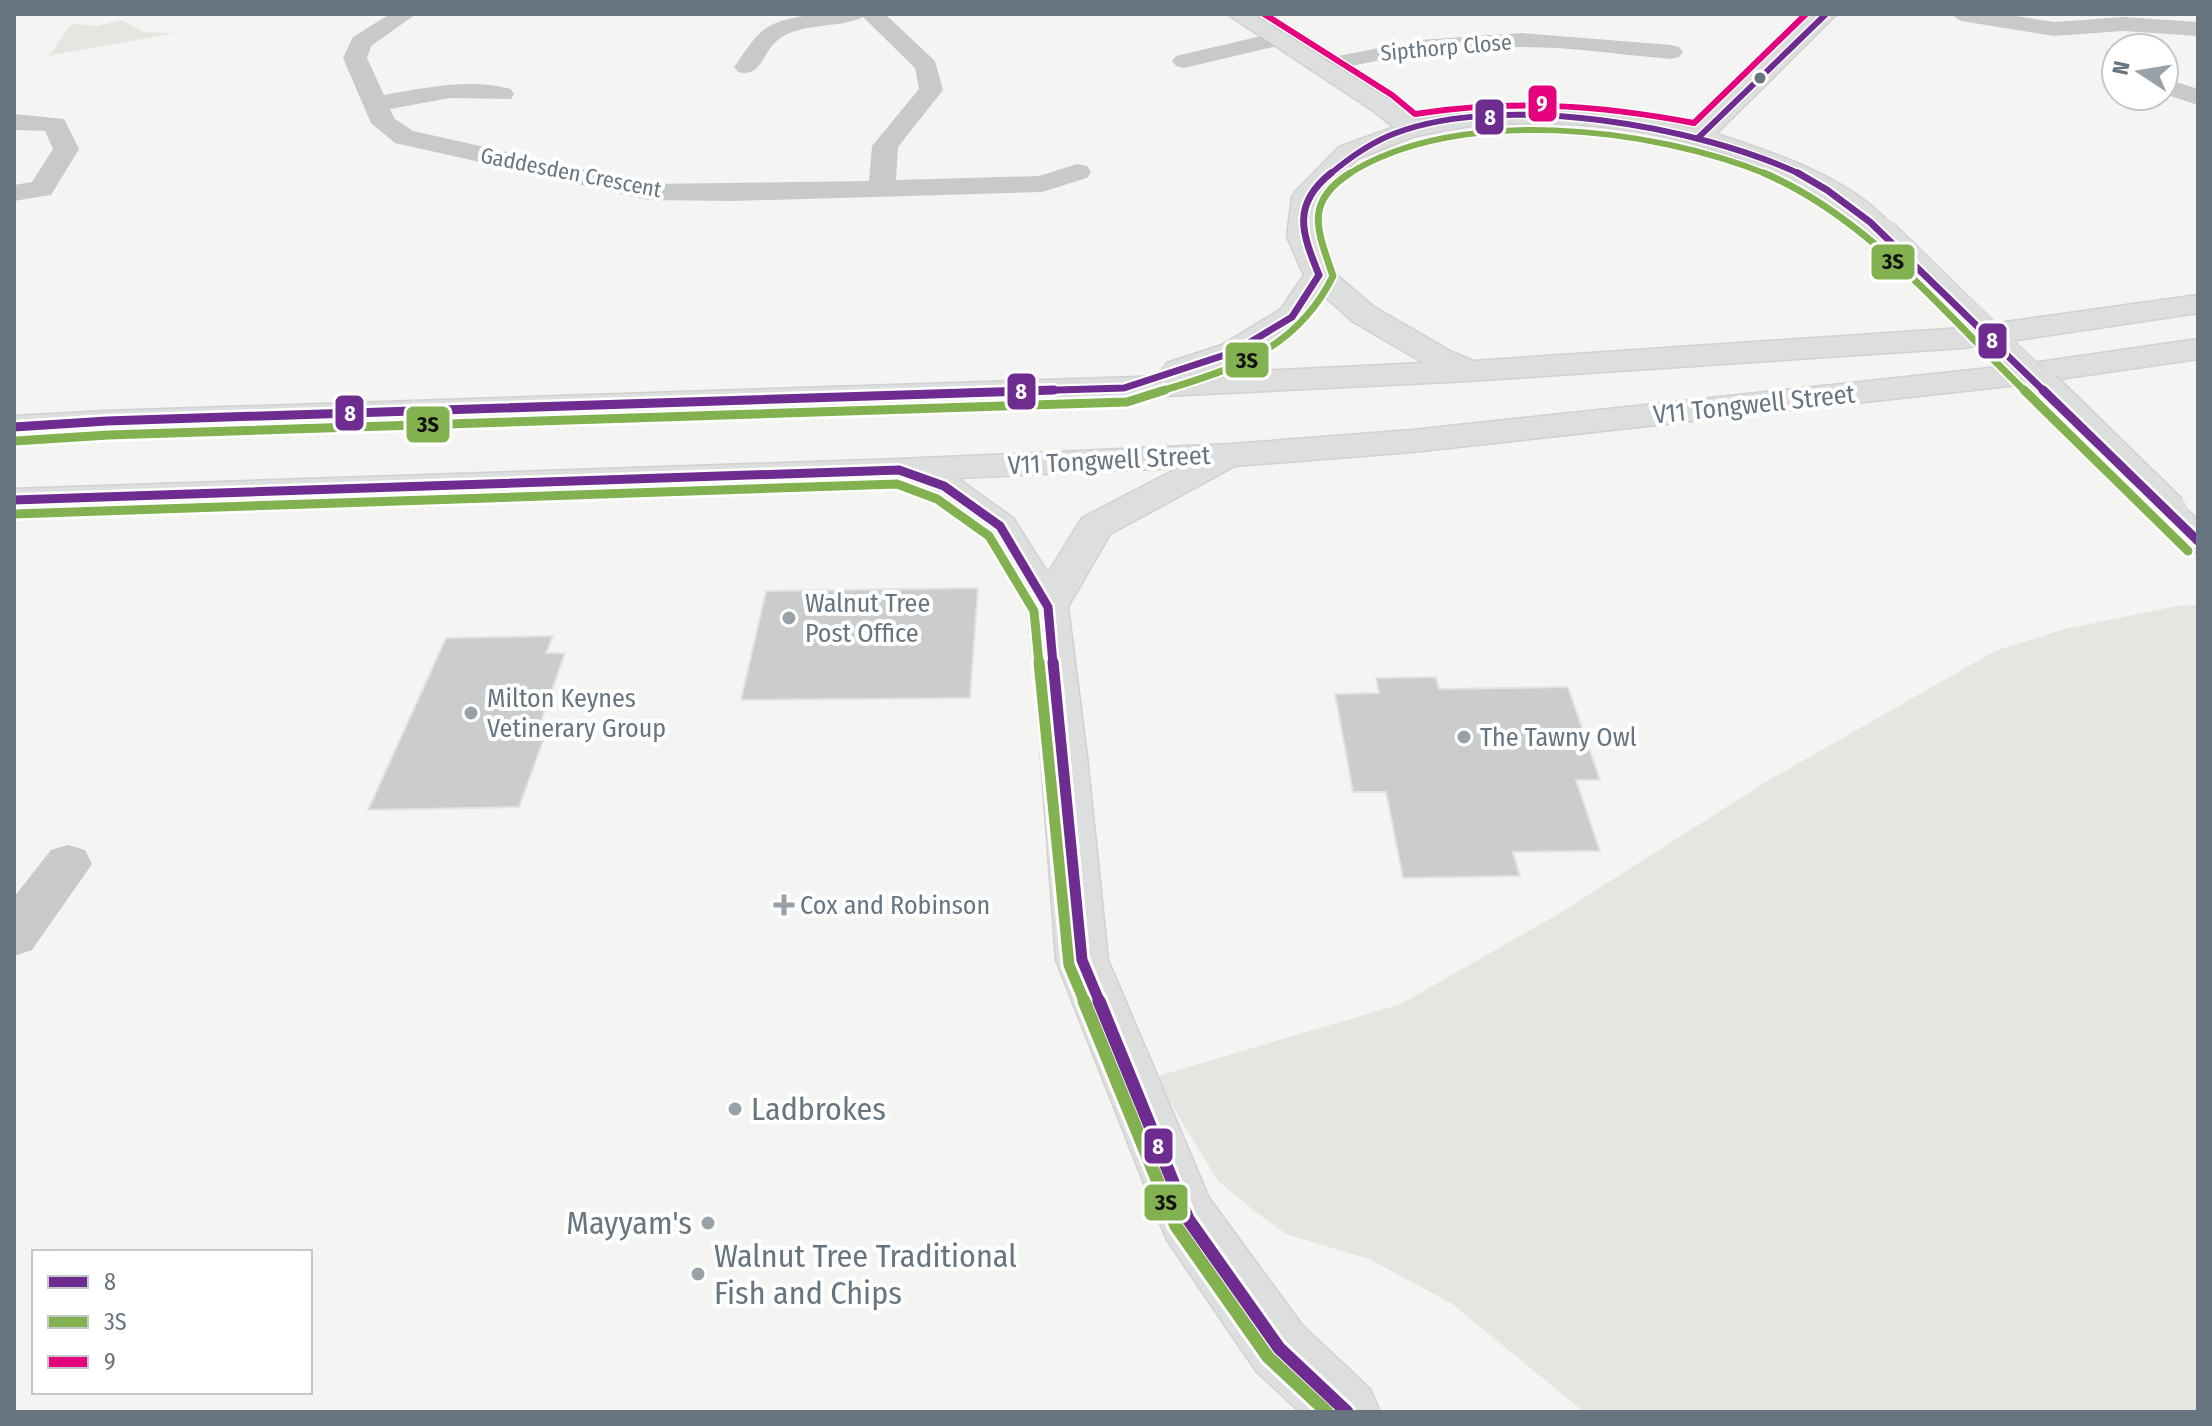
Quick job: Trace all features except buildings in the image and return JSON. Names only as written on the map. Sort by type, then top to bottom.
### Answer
[{"type":"main road","points":[[1238,14],[1384,107],[1411,129]]},
{"type":"main road","points":[[1698,138],[1826,14]]},
{"type":"main road","points":[[1469,371],[1440,359],[1363,314],[1319,275],[1302,237],[1306,197],[1348,153],[1411,129],[1483,117],[1549,115],[1620,122],[1698,138],[1779,164],[1831,192],[1882,233],[2198,541]]},
{"type":"main road","points":[[1124,388],[1234,352],[1292,317],[1319,275]]},
{"type":"main road","name":"V11 Tongwell Street","points":[[14,427],[1124,388],[1469,371],[1963,338],[2198,304]]},
{"type":"main road","name":"V11 Tongwell Street","points":[[14,500],[899,470],[1232,455],[1412,441],[2018,375],[2198,349]]},
{"type":"main road","points":[[1048,607],[1095,526],[1232,455]]},
{"type":"main road","points":[[899,470],[944,486],[1000,526],[1048,607],[1082,960],[1188,1219],[1279,1348],[1347,1412]]},
{"type":"street","name":"Gaddesden Crescent","points":[[405,14],[361,42],[355,58],[384,123],[404,137],[649,192],[1042,184],[1077,172]]},
{"type":"street","points":[[746,67],[770,35],[789,27],[854,14]]},
{"type":"street","points":[[872,14],[927,66],[931,90],[885,146],[882,189]]},
{"type":"street","points":[[1961,14],[2054,29],[2123,24],[2198,29]]},
{"type":"street","points":[[2054,29],[2091,47]]},
{"type":"street","name":"Sipthorp Close","points":[[1320,66],[1372,53],[1523,30],[1671,52]]},
{"type":"street","points":[[1184,61],[1278,39]]},
{"type":"street","points":[[374,104],[450,91],[502,94]]},
{"type":"street","points":[[14,122],[55,124],[66,149],[41,189],[14,193]]},
{"type":"street","points":[[14,935],[68,864]]},
{"type":"shaded area","points":[[122,20],[144,32],[175,33],[48,56],[72,24],[97,26]]},
{"type":"shaded area","points":[[2198,605],[2198,1412],[1584,1412],[1451,1303],[1369,1259],[1286,1234],[1257,1213],[1218,1181],[1155,1077],[1401,1004],[1560,913],[1764,783],[1995,651],[2065,629],[2177,606]]},
{"type":"transit line","name":"9","points":[[1264,14],[1392,95],[1415,114],[1487,105],[1555,104],[1622,110],[1694,123],[1806,14]]},
{"type":"transit line","name":"8","points":[[1698,138],[1826,14]]},
{"type":"transit line","name":"8","points":[[1319,275],[1304,232],[1306,203],[1313,191],[1339,166],[1397,132],[1440,122],[1485,117],[1560,117],[1669,131],[1742,150],[1804,176],[1870,222],[2198,541]]},
{"type":"transit line","name":"3S","points":[[15,441],[108,435],[1127,402],[1247,360],[1275,345],[1300,326],[1320,303],[1333,276],[1318,232],[1317,207],[1343,177],[1381,156],[1445,136],[1500,130],[1542,130],[1635,140],[1726,160],[1766,173],[1822,203],[1884,253],[2188,551]]},
{"type":"transit line","name":"8","points":[[14,427],[107,421],[1124,388],[1234,352],[1292,317],[1319,275]]},
{"type":"transit line","name":"8","points":[[14,500],[899,470],[944,486],[1000,526],[1048,607],[1082,960],[1188,1219],[1279,1348],[1347,1412]]},
{"type":"transit line","name":"3S","points":[[14,514],[897,484],[937,499],[989,536],[1034,611],[1069,965],[1176,1226],[1268,1357],[1327,1412]]},
{"type":"place","name":"Walnut Tree Post Office","points":[[789,618]]},
{"type":"place","name":"Milton Keynes Vetinerary Group","points":[[471,713]]},
{"type":"place","name":"The Tawny Owl","points":[[1464,737]]},
{"type":"place","name":"Cox and Robinson","points":[[784,905]]},
{"type":"place","name":"Ladbrokes","points":[[735,1109]]},
{"type":"place","name":"Mayyam's","points":[[708,1223]]},
{"type":"place","name":"Walnut Tree Traditional Fish and Chips","points":[[698,1274]]}]
